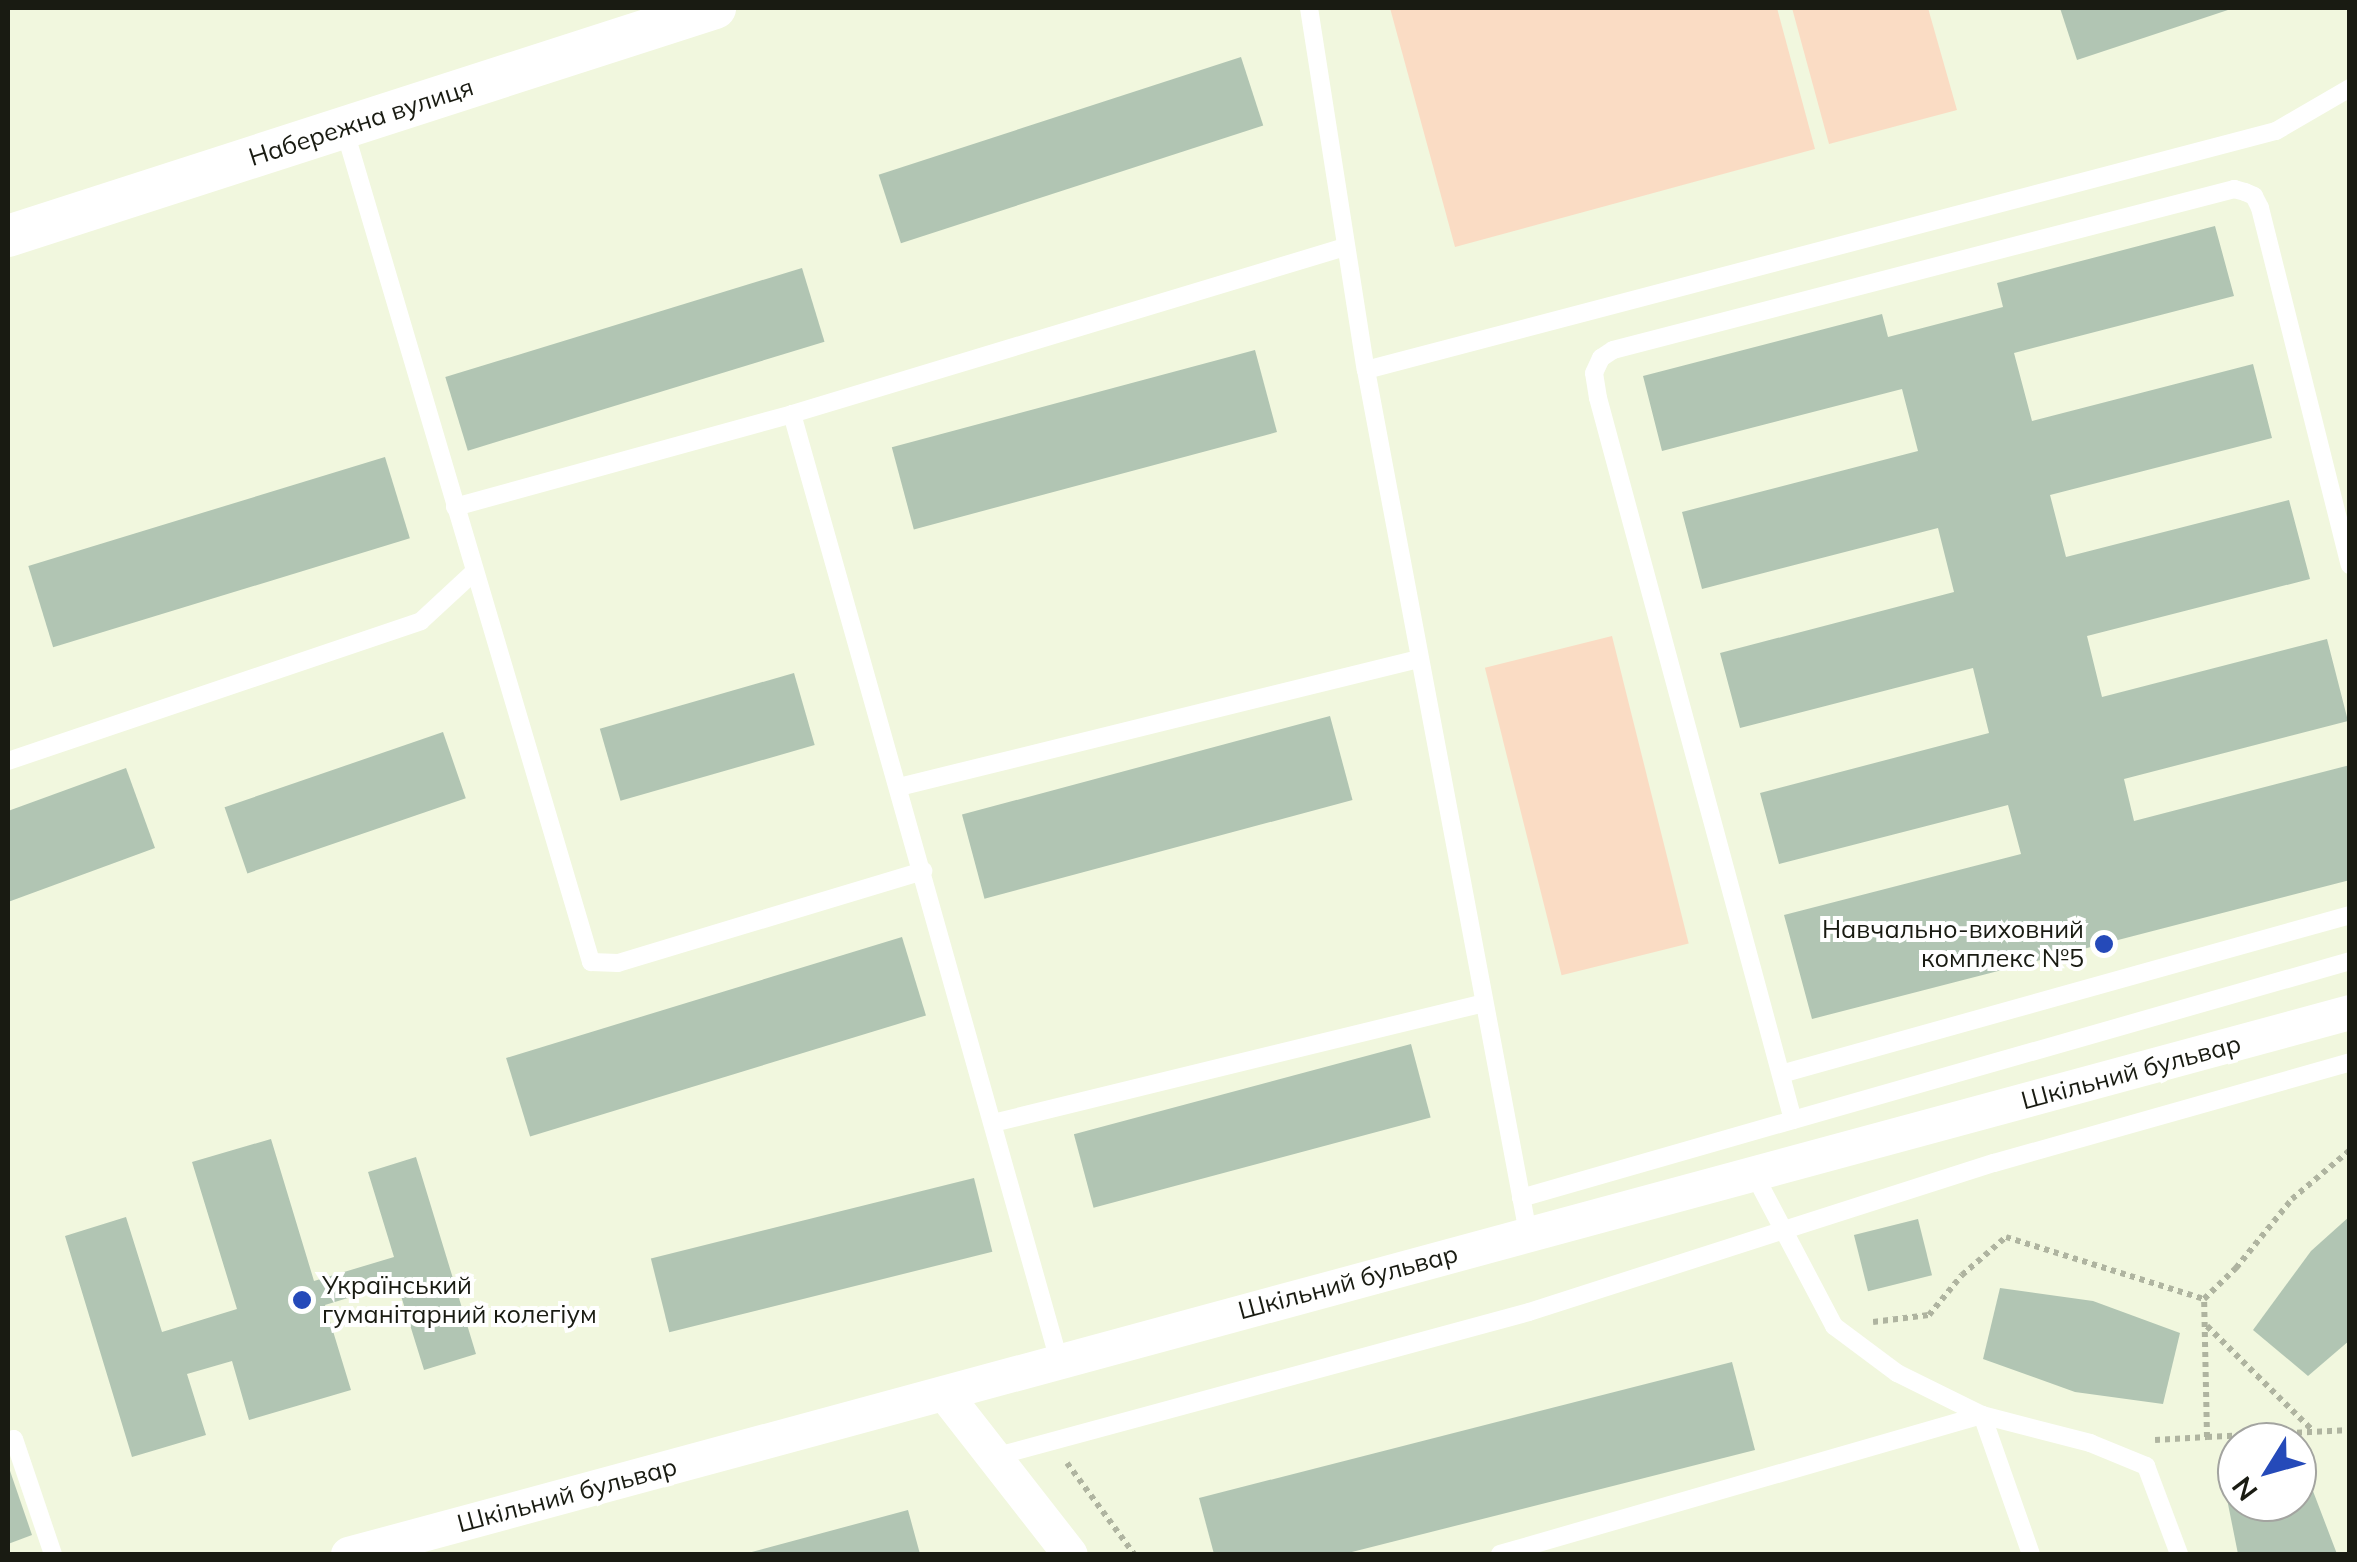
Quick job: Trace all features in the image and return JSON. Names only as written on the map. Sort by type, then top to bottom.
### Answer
[{"type":"street","name":"Набережна вулиця","points":[[8,236],[715,8]]},
{"type":"street","name":"Шкільний бульвар","points":[[348,1554],[1528,1233],[1756,1176],[2350,1012]]},
{"type":"street","points":[[944,1392],[1070,1554]]},
{"type":"lane","points":[[1309,8],[1366,370],[1528,1233]]},
{"type":"lane","points":[[1366,370],[2276,131],[2350,88]]},
{"type":"lane","points":[[344,127],[591,962],[618,962],[923,871]]},
{"type":"lane","points":[[1792,1120],[1598,398],[1594,373],[1601,358],[1613,350],[2215,194],[2245,192],[2254,196],[2260,208],[2350,565]]},
{"type":"lane","points":[[455,507],[792,414],[1346,247]]},
{"type":"lane","points":[[792,414],[1059,1361]]},
{"type":"lane","points":[[8,761],[421,622],[474,572]]},
{"type":"lane","points":[[899,787],[1418,658]]},
{"type":"lane","points":[[1781,1074],[2350,915]]},
{"type":"lane","points":[[1521,1198],[2350,961]]},
{"type":"lane","points":[[993,1123],[1484,1003]]},
{"type":"lane","points":[[994,1457],[1529,1312],[1781,1229],[2350,1062]]},
{"type":"lane","points":[[1756,1176],[1834,1326],[1897,1372],[1982,1415],[2090,1443],[2146,1466],[2179,1554]]},
{"type":"lane","points":[[1500,1554],[1982,1415]]},
{"type":"lane","points":[[1982,1415],[2030,1554]]},
{"type":"lane","points":[[8,1441],[14,1439],[53,1554]]},
{"type":"path","points":[[2207,1436],[2204,1299],[2292,1199],[2350,1150]]},
{"type":"path","points":[[1834,1326],[1929,1315],[1962,1274],[2006,1238],[2204,1299]]},
{"type":"path","points":[[2206,1325],[2304,1422]]},
{"type":"path","points":[[2317,1429],[2350,1430]]},
{"type":"path","points":[[2090,1443],[2217,1435]]},
{"type":"shaded area","points":[[1390,8],[1777,8],[1815,149],[1455,247]]},
{"type":"shaded area","points":[[1792,8],[1928,8],[1957,110],[1829,144]]},
{"type":"shaded area","points":[[1612,636],[1689,944],[1562,975],[1485,668]]},
{"type":"building","points":[[2060,8],[2234,8],[2077,60]]},
{"type":"building","points":[[1241,57],[1263,125],[901,243],[879,175]]},
{"type":"building","points":[[2215,226],[2234,296],[2014,353],[2032,421],[2253,364],[2272,438],[2050,495],[2066,557],[2289,500],[2310,579],[2087,636],[2102,697],[2327,639],[2348,721],[2124,779],[2134,821],[2350,765],[2350,880],[1812,1019],[1784,915],[2021,854],[2008,805],[1779,864],[1760,793],[1989,733],[1973,668],[1740,728],[1720,653],[1954,592],[1938,528],[1702,589],[1682,512],[1918,451],[1902,389],[1662,451],[1643,376],[1882,314],[1888,337],[2003,307],[1997,283]]},
{"type":"building","points":[[802,268],[825,342],[468,451],[445,377]]},
{"type":"building","points":[[1255,350],[1277,432],[914,529],[892,447]]},
{"type":"building","points":[[385,457],[410,538],[53,647],[28,566]]},
{"type":"building","points":[[794,673],[815,745],[620,801],[600,729]]},
{"type":"building","points":[[1330,716],[1353,800],[984,899],[962,815]]},
{"type":"building","points":[[443,732],[466,798],[247,873],[225,807]]},
{"type":"building","points":[[126,768],[155,848],[8,902],[8,811]]},
{"type":"building","points":[[902,937],[926,1015],[530,1136],[506,1058]]},
{"type":"building","points":[[1411,1044],[1431,1117],[1094,1208],[1074,1134]]},
{"type":"building","points":[[271,1139],[314,1281],[394,1257],[368,1172],[416,1157],[476,1354],[424,1370],[397,1283],[325,1305],[351,1390],[249,1420],[232,1361],[187,1374],[206,1435],[132,1457],[65,1236],[126,1217],[162,1332],[237,1309],[192,1162]]},
{"type":"building","points":[[974,1178],[992,1252],[669,1332],[651,1259]]},
{"type":"building","points":[[2350,1216],[2350,1340],[2308,1376],[2253,1330],[2311,1251]]},
{"type":"building","points":[[1918,1219],[1932,1275],[1868,1291],[1854,1235]]},
{"type":"building","points":[[2000,1288],[2093,1301],[2180,1333],[2163,1404],[2075,1392],[1983,1359]]},
{"type":"building","points":[[1732,1362],[1755,1450],[1344,1554],[1214,1554],[1199,1498]]},
{"type":"building","points":[[8,1465],[32,1535],[8,1544]]},
{"type":"building","points":[[2317,1502],[2337,1554],[2238,1554],[2232,1522],[2317,1522]]},
{"type":"building","points":[[908,1510],[920,1554],[748,1554],[748,1553]]},
{"type":"place","name":"Навчально-виховний комплекс №5","points":[[2104,944]]},
{"type":"place","name":"Український гуманітарний колегіум","points":[[302,1300]]}]
